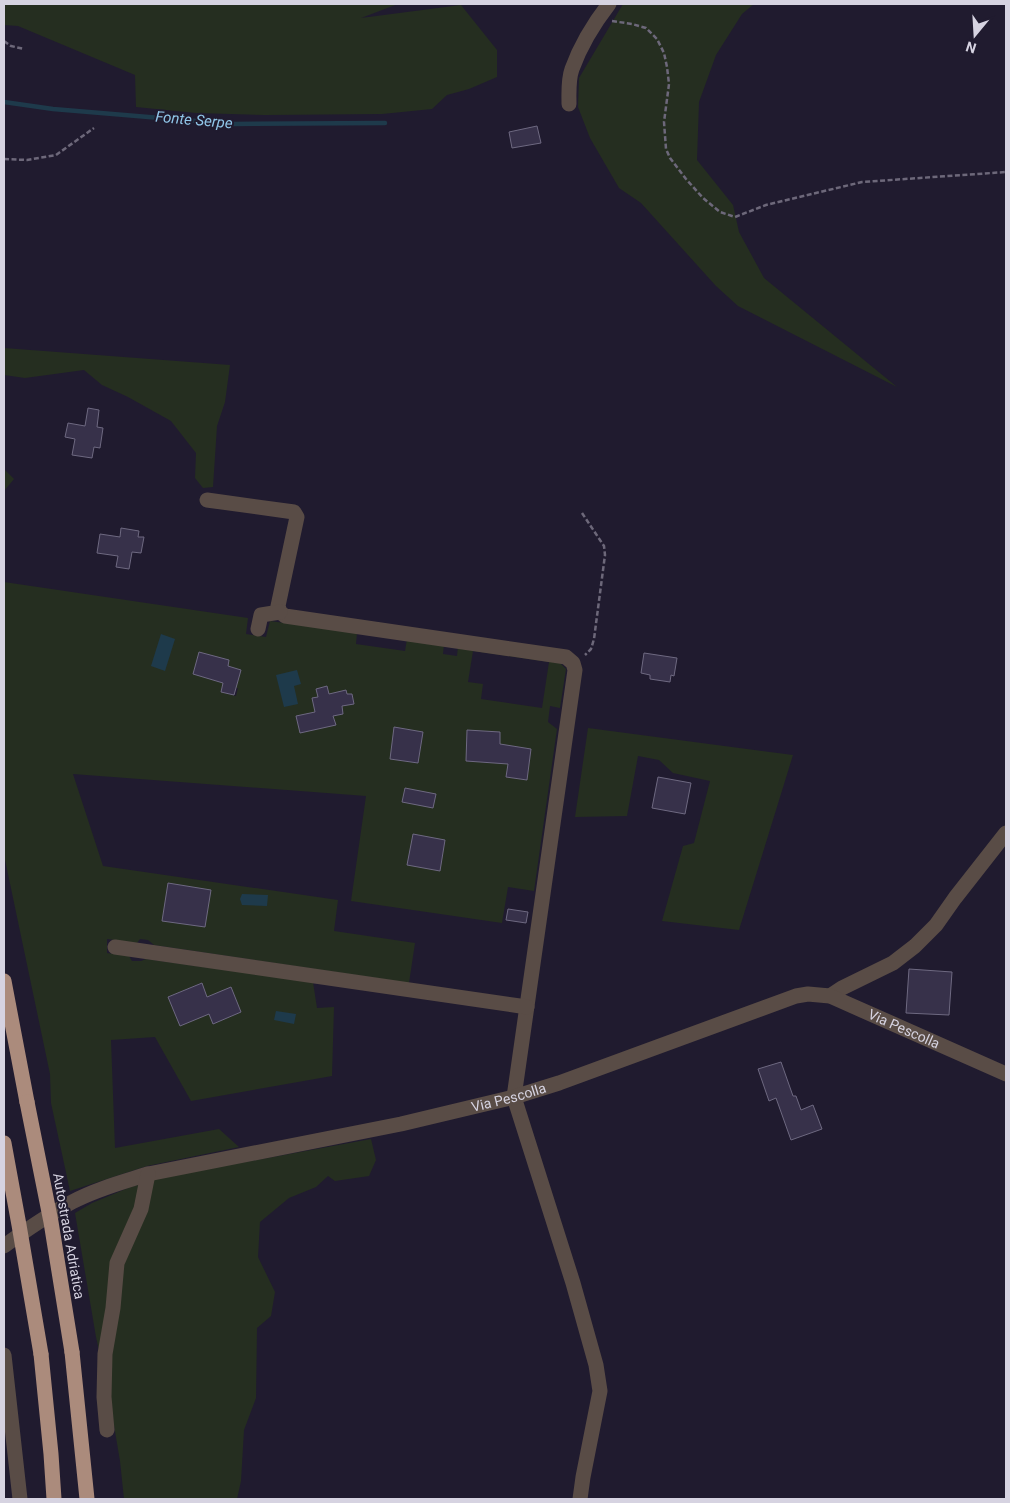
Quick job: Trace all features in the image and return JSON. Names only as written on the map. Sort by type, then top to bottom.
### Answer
[{"type":"highway","name":"Autostrada Adriatica","points":[[4,981],[51,1222],[72,1352],[87,1499]]},
{"type":"highway","points":[[4,1143],[20,1225],[41,1354],[54,1499]]},
{"type":"street","points":[[569,104],[569,86],[572,70],[608,4]]},
{"type":"street","points":[[207,500],[294,512],[297,517],[278,606],[280,612],[285,616],[566,657],[573,663],[575,670],[514,1097],[573,1283],[599,1381],[600,1390],[580,1499]]},
{"type":"street","points":[[258,629],[261,615],[280,612]]},
{"type":"street","points":[[830,996],[842,988],[893,963],[915,946],[936,924],[1006,833]]},
{"type":"street","points":[[115,946],[527,1007]]},
{"type":"street","name":"Via Pescolla","points":[[4,1246],[73,1201],[148,1174],[401,1124],[514,1097],[559,1083],[796,996],[808,994],[830,996],[1006,1074]]},
{"type":"street","points":[[107,1430],[104,1397],[105,1354],[113,1308],[117,1263],[141,1209],[148,1174]]},
{"type":"street","points":[[4,1355],[20,1499]]},
{"type":"path","points":[[599,18],[646,28],[657,39],[664,53],[669,84],[664,122],[666,149],[670,158],[686,179],[703,198],[720,212],[735,217],[766,205],[862,182],[1006,172]]},
{"type":"path","points":[[4,41],[11,46],[24,49]]},
{"type":"path","points":[[4,159],[27,160],[56,156],[94,128]]},
{"type":"path","points":[[573,663],[591,649],[594,639],[605,555],[604,546],[582,513]]},
{"type":"green space","points":[[4,4],[398,4],[361,18],[461,5],[497,50],[497,77],[469,89],[447,95],[432,109],[382,114],[265,115],[196,113],[136,107],[135,75],[18,26],[4,25]]},
{"type":"green space","points":[[623,4],[754,4],[742,14],[716,55],[699,102],[697,160],[733,205],[739,232],[764,278],[897,387],[738,306],[716,286],[641,203],[619,188],[590,138],[578,107],[579,78]]},
{"type":"green space","points":[[4,348],[230,365],[225,402],[217,426],[213,487],[203,488],[195,478],[196,453],[171,421],[102,385],[84,370],[25,378],[4,375]]},
{"type":"green space","points":[[4,469],[14,479],[4,491]]},
{"type":"green space","points":[[4,582],[248,618],[246,634],[266,637],[270,621],[357,633],[356,644],[405,651],[407,639],[444,644],[443,654],[457,656],[458,646],[559,662],[566,669],[560,708],[550,706],[548,722],[557,729],[534,891],[508,887],[502,923],[351,901],[366,796],[73,774],[103,866],[338,900],[334,931],[415,943],[409,983],[154,945],[148,940],[140,939],[137,943],[107,939],[107,953],[129,956],[132,961],[146,959],[313,982],[317,1008],[334,1007],[332,1076],[191,1101],[155,1037],[111,1040],[115,1148],[219,1129],[239,1147],[147,1166],[70,1191],[51,1103],[50,1074],[4,855]],"holes":[[[473,651],[549,662],[542,708],[481,699],[483,684],[468,682]],[[199,652],[229,660],[228,666],[241,670],[236,688],[238,688],[236,696],[221,692],[223,683],[193,674]],[[327,686],[330,697],[346,690],[347,694],[352,694],[354,704],[342,706],[343,714],[333,716],[335,725],[300,733],[296,716],[315,712],[312,698],[318,697],[316,689]],[[394,727],[423,732],[418,763],[390,759],[408,740],[393,738]],[[467,730],[500,732],[499,763],[466,761]],[[513,746],[531,749],[527,780],[506,777]],[[168,883],[210,890],[205,927],[163,921]],[[201,983],[207,997],[231,988],[241,1012],[213,1024],[209,1014],[180,1025],[168,997]]]},
{"type":"green space","points":[[588,728],[793,755],[739,930],[662,921],[683,846],[694,843],[710,781],[673,773],[659,760],[638,756],[627,816],[575,817]]},
{"type":"green space","points":[[371,1139],[376,1160],[369,1176],[335,1181],[328,1176],[316,1187],[289,1198],[260,1222],[258,1257],[275,1292],[271,1316],[257,1328],[256,1398],[244,1430],[241,1481],[237,1499],[124,1499],[120,1461],[108,1390],[96,1337],[75,1213],[92,1203],[128,1188],[163,1177]]},
{"type":"water","points":[[161,634],[175,639],[165,671],[151,666]]},
{"type":"water","points":[[297,670],[301,684],[294,686],[298,704],[284,707],[276,675]]},
{"type":"water","points":[[242,894],[268,895],[267,906],[242,905],[240,899]]},
{"type":"water","points":[[276,1011],[296,1014],[294,1024],[274,1020]]},
{"type":"building","points":[[537,126],[541,143],[512,148],[509,132]]},
{"type":"building","points":[[88,408],[99,410],[97,427],[103,428],[100,448],[94,447],[92,458],[72,455],[75,439],[65,437],[68,423],[85,426]]},
{"type":"building","points":[[121,528],[139,531],[138,537],[144,537],[141,553],[132,552],[129,569],[116,567],[118,556],[97,553],[100,534],[120,537]]},
{"type":"building","points":[[199,652],[229,660],[228,666],[241,670],[234,695],[221,692],[223,683],[193,674]]},
{"type":"building","points":[[644,653],[677,658],[674,676],[671,675],[670,682],[650,679],[650,675],[641,673]]},
{"type":"building","points":[[327,686],[329,694],[346,690],[347,694],[352,694],[354,704],[342,706],[343,714],[333,716],[336,725],[300,733],[296,716],[315,712],[312,698],[318,697],[316,689]]},
{"type":"building","points":[[394,727],[423,732],[418,763],[390,759]]},
{"type":"building","points":[[467,730],[500,732],[500,744],[531,749],[527,780],[506,777],[508,764],[466,761]]},
{"type":"building","points":[[658,777],[691,783],[685,814],[652,808]]},
{"type":"building","points":[[405,788],[436,794],[433,808],[402,802]]},
{"type":"building","points":[[413,834],[445,840],[440,871],[407,865]]},
{"type":"building","points":[[168,883],[211,890],[205,927],[162,921]]},
{"type":"building","points":[[508,909],[528,912],[526,923],[506,920]]},
{"type":"building","points":[[909,969],[952,972],[949,1015],[906,1013]]},
{"type":"building","points":[[202,983],[207,997],[231,987],[241,1012],[213,1024],[209,1014],[180,1026],[168,997]]},
{"type":"building","points":[[781,1062],[793,1096],[796,1096],[801,1110],[813,1105],[822,1129],[791,1140],[776,1098],[769,1101],[758,1069]]},
{"type":"waterway","name":"Fonte Serpe","points":[[4,102],[53,109],[232,124],[385,123]]}]
